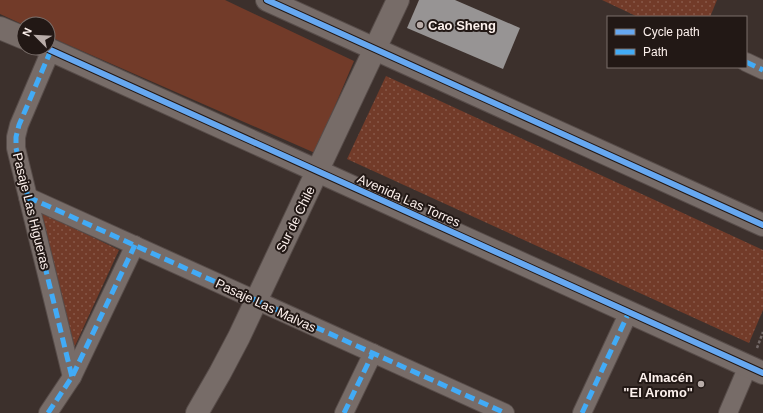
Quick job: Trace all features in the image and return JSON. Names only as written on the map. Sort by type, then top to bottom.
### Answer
[{"type":"street","points":[[267,0],[763,225]]},
{"type":"street","name":"Sur de Chile","points":[[197,413],[220,374],[239,337],[398,0]]},
{"type":"street","points":[[0,28],[16,35]]},
{"type":"street","name":"Avenida Las Torres","points":[[56,53],[756,370]]},
{"type":"street","name":"Pasaje Las Higueras","points":[[46,56],[39,81],[19,125],[16,137],[16,148],[72,377]]},
{"type":"street","points":[[747,62],[763,70]]},
{"type":"street","name":"Pasaje Las Malvas","points":[[28,196],[505,413]]},
{"type":"street","points":[[48,413],[72,377],[134,245]]},
{"type":"street","points":[[582,413],[628,312]]},
{"type":"street","points":[[344,413],[373,353]]},
{"type":"street","points":[[728,413],[756,370]]},
{"type":"shaded area","points":[[0,0],[225,0],[354,61],[315,153],[56,40],[56,16],[16,16],[16,21],[0,14]]},
{"type":"shaded area","points":[[602,0],[717,0],[710,16],[636,16]]},
{"type":"shaded area","points":[[386,76],[763,250],[763,310],[749,343],[347,159]]},
{"type":"shaded area","points":[[37,210],[119,250],[74,348]]},
{"type":"building","points":[[419,0],[455,0],[520,28],[503,69],[407,28]]},
{"type":"marked path","points":[[48,56],[19,125],[16,137],[16,148],[72,377]]},
{"type":"marked path","points":[[747,62],[763,70]]},
{"type":"marked path","points":[[28,197],[505,413]]},
{"type":"marked path","points":[[48,413],[72,377],[135,245]]},
{"type":"marked path","points":[[582,413],[629,312]]},
{"type":"marked path","points":[[344,413],[373,353]]},
{"type":"cycle path","points":[[267,0],[763,225]]},
{"type":"cycle path","points":[[56,53],[763,373]]},
{"type":"place","name":"Cao Sheng","points":[[420,25]]},
{"type":"place","name":"Almacén \"El Aromo\"","points":[[701,384]]}]
